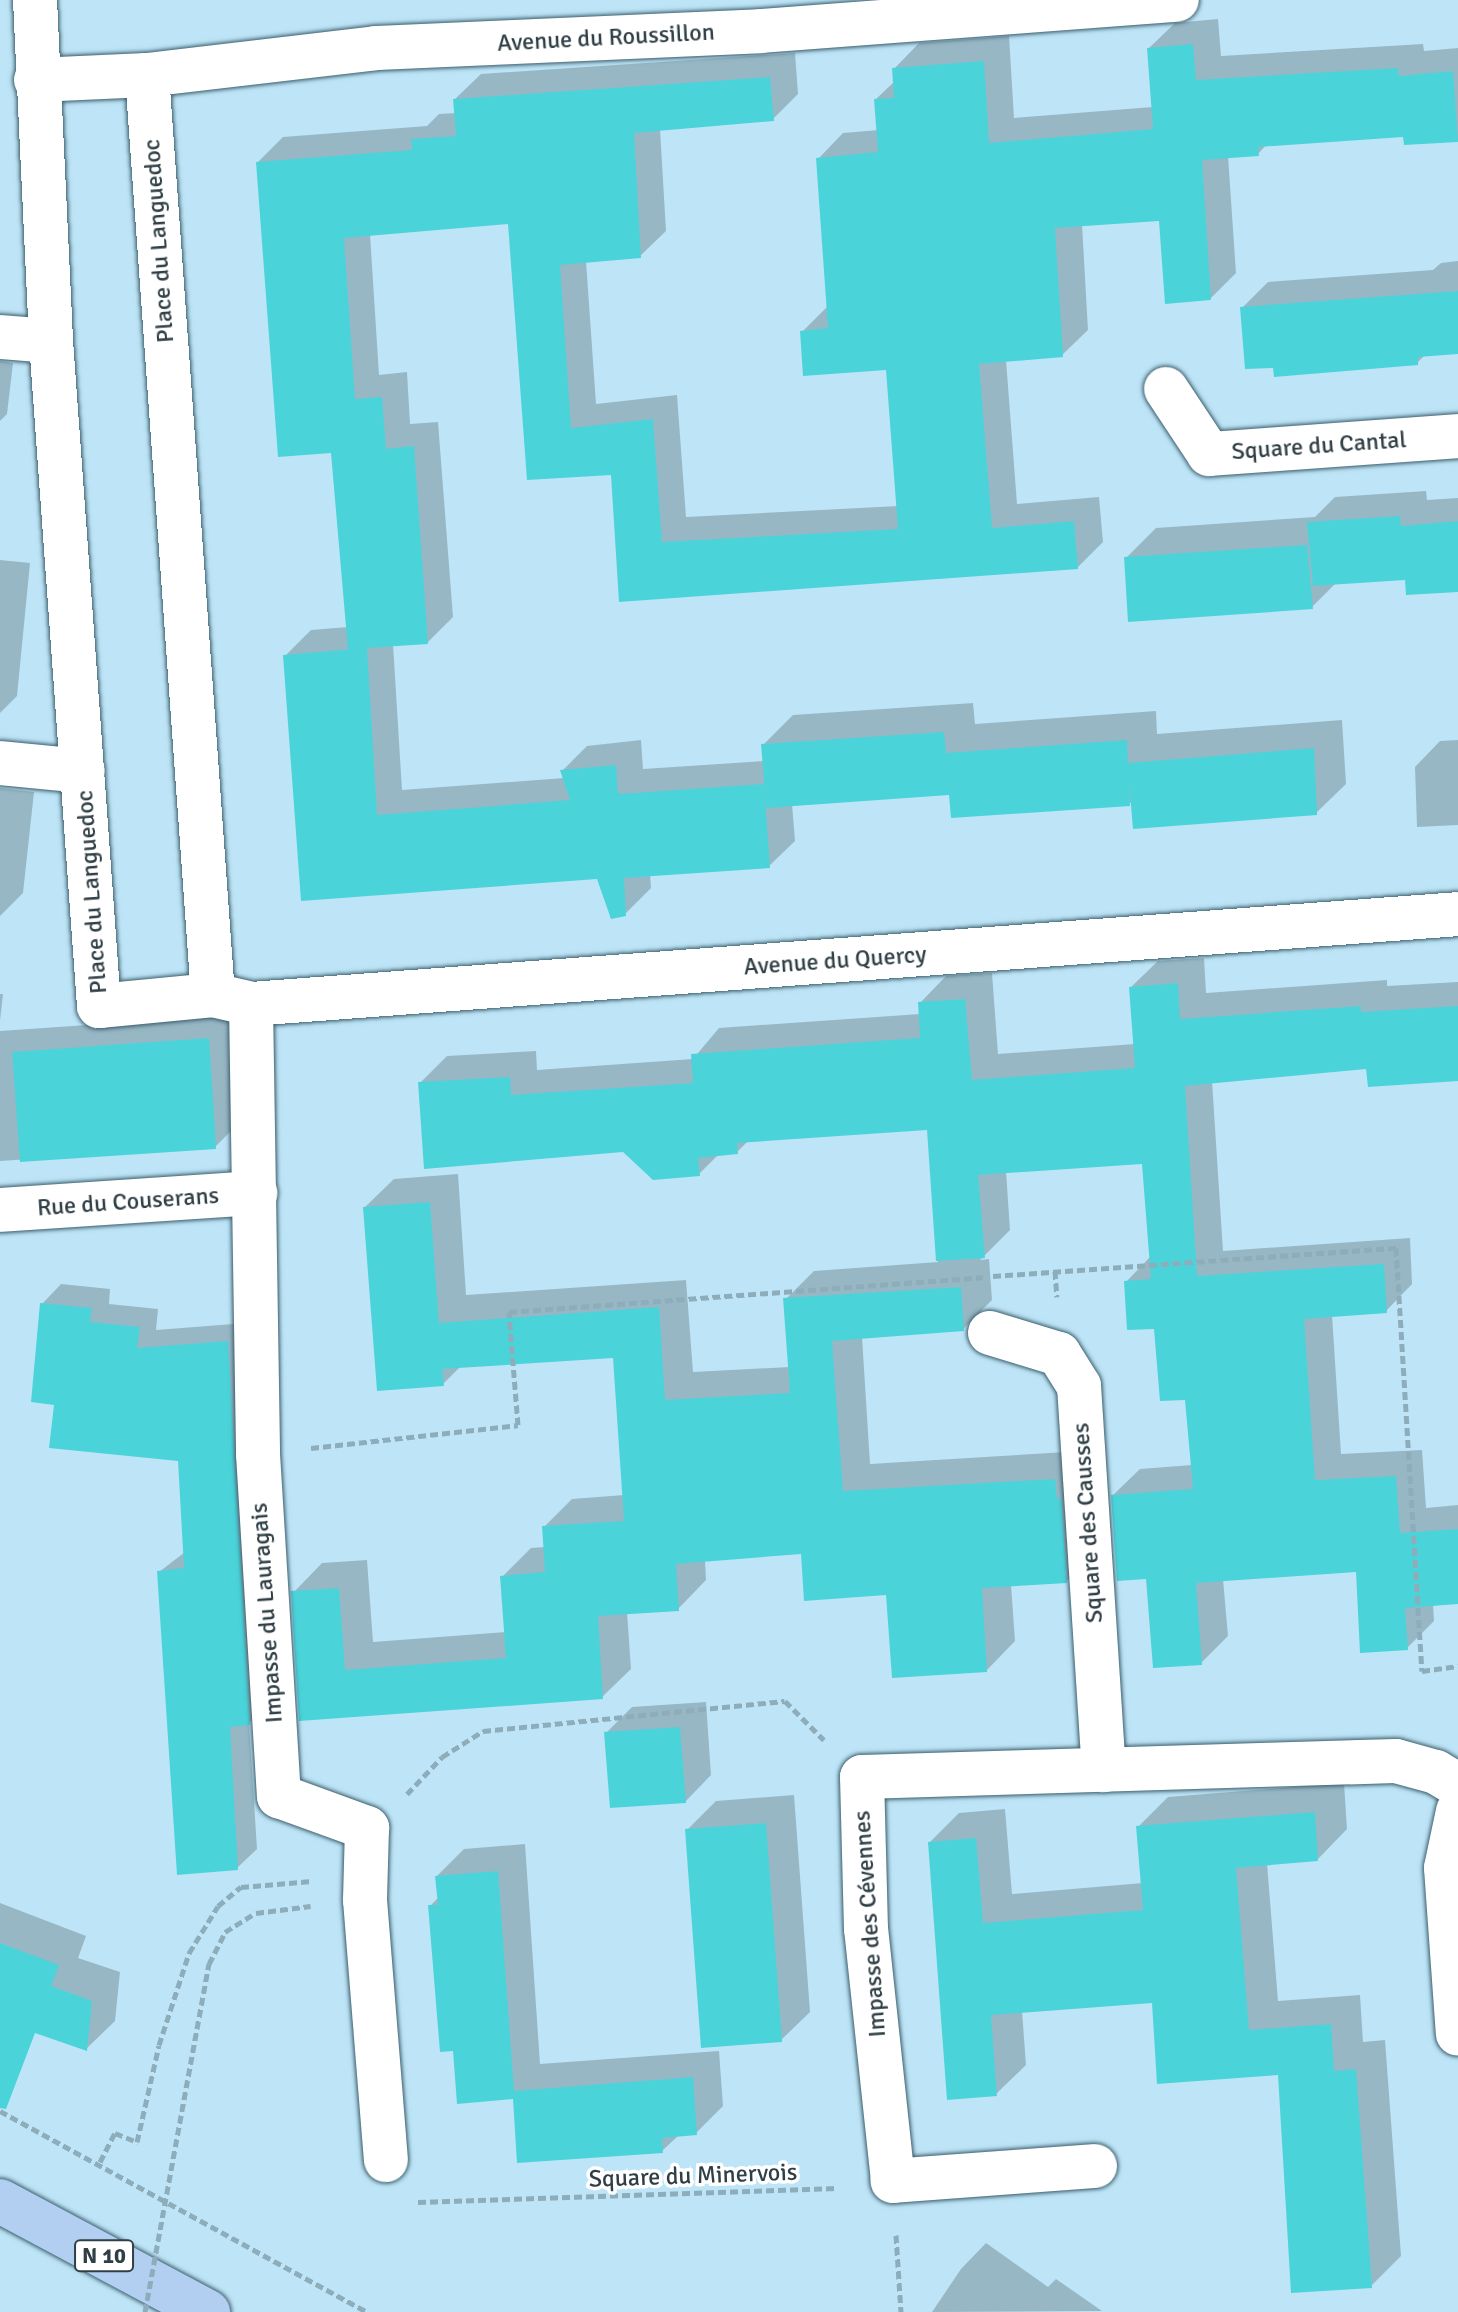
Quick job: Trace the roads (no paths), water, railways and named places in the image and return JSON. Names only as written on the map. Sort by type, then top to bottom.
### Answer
[{"type":"main road","name":"N 10","points":[[0,2201],[208,2312]]},
{"type":"street","name":"Place du Languedoc","points":[[35,0],[36,80],[51,341],[99,1006],[232,999],[147,75]]},
{"type":"street","name":"Avenue du Roussillon","points":[[36,80],[147,75],[376,48],[759,16],[1177,0]]},
{"type":"street","points":[[0,337],[51,341]]},
{"type":"street","name":"Square du Cantal","points":[[1166,389],[1209,454],[1458,436]]},
{"type":"street","points":[[0,763],[83,771]]},
{"type":"street","name":"Avenue du Quercy","points":[[232,999],[1458,914]]},
{"type":"street","name":"Impasse du Lauragais","points":[[232,999],[255,1193],[262,1574],[279,1796],[367,1828],[365,1900],[386,2160]]},
{"type":"street","name":"Rue du Couserans","points":[[0,1210],[255,1193]]},
{"type":"street","name":"Square des Causses","points":[[990,1333],[1059,1354],[1079,1386],[1104,1770]]},
{"type":"street","name":"Impasse des Cévennes","points":[[1095,2166],[893,2181],[866,1929],[862,1777],[1396,1761],[1436,1772],[1458,1785]]},
{"type":"street","points":[[1458,1811],[1446,1868],[1458,2034]]}]
